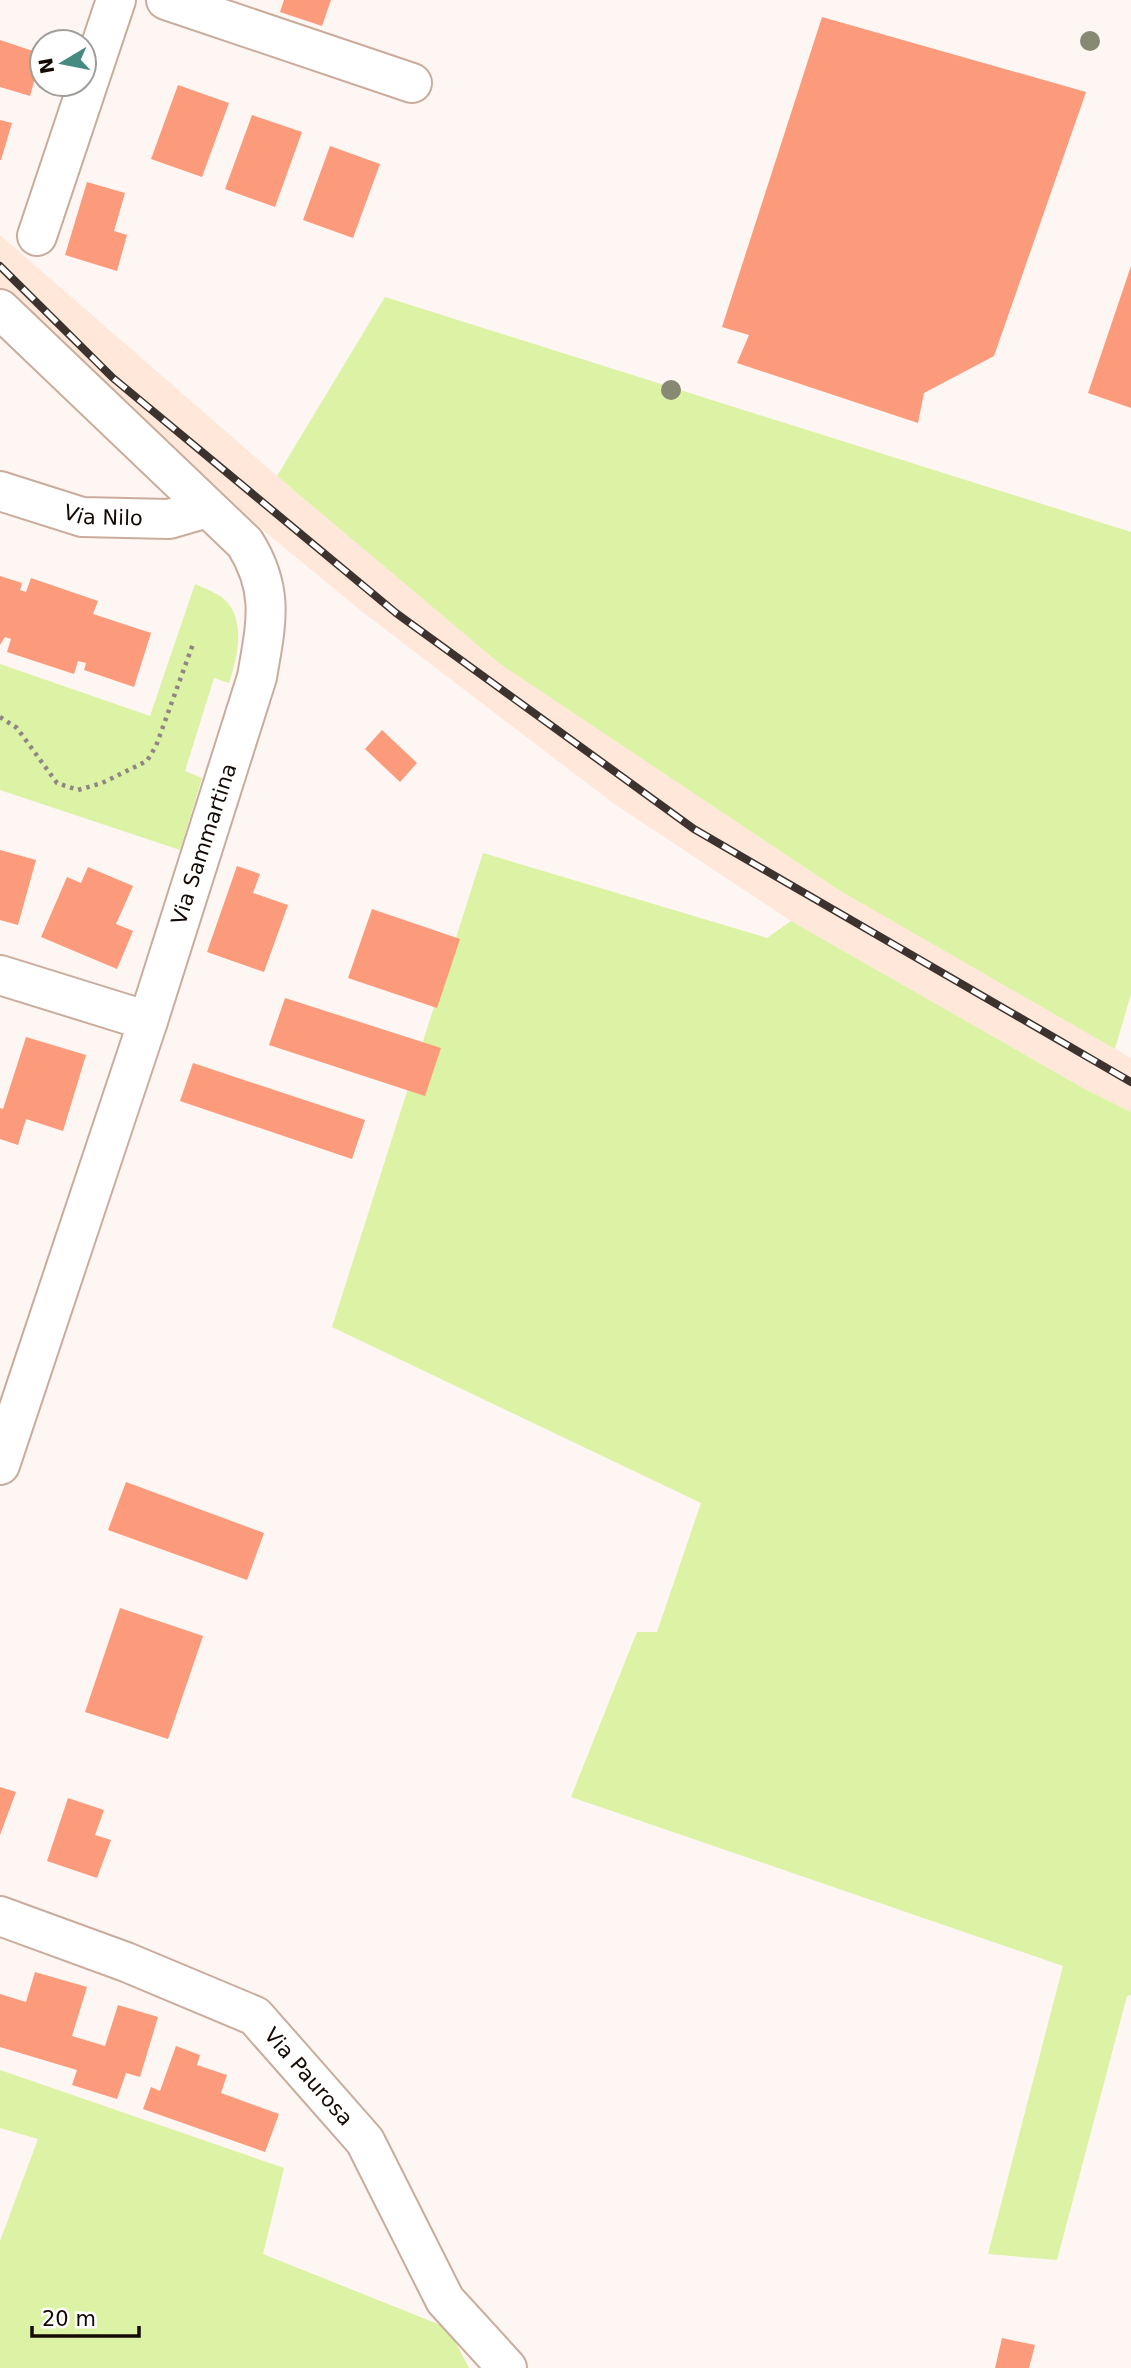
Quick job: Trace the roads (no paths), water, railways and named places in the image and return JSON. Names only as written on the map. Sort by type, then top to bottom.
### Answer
[{"type":"street","points":[[37,236],[116,0]]},
{"type":"street","points":[[166,0],[412,83]]},
{"type":"street","name":"Via Sammartina","points":[[0,309],[245,543],[261,569],[267,620],[257,677],[148,1021],[0,1465]]},
{"type":"street","name":"Via Nilo","points":[[0,491],[82,517],[169,519],[208,508]]},
{"type":"street","points":[[0,975],[148,1021]]},
{"type":"street","name":"Via Paurosa","points":[[0,1916],[126,1962],[255,2016],[365,2141],[445,2300],[507,2368]]},
{"type":"railway","points":[[0,266],[113,378],[396,613],[694,829],[1131,1082]]}]
